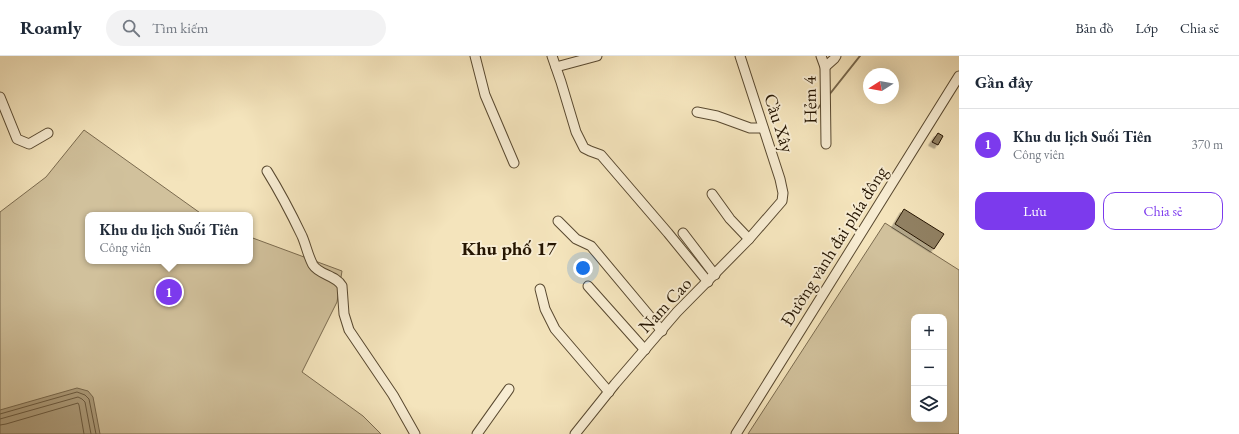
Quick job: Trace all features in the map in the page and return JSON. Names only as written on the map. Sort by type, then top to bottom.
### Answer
[{"type":"street","points":[[475,56],[485,95],[514,163]]},
{"type":"street","points":[[552,56],[576,132],[584,148],[590,152],[600,155],[603,158],[708,282]]},
{"type":"street","points":[[556,67],[597,56]]},
{"type":"street","name":"Cầu Xây","points":[[740,56],[780,179],[783,193],[782,201]]},
{"type":"street","name":"Hẻm 4","points":[[821,56],[825,67],[826,144]]},
{"type":"street","points":[[825,67],[836,56]]},
{"type":"street","name":"Đường vành đai phía đông","points":[[736,434],[959,76]]},
{"type":"street","points":[[0,97],[17,139],[29,144],[48,133]]},
{"type":"street","points":[[697,112],[717,116],[750,128],[764,128]]},
{"type":"street","points":[[267,171],[289,208],[313,266],[340,282],[342,286],[344,314],[349,330],[393,395],[415,434]]},
{"type":"street","points":[[712,194],[730,219],[749,239]]},
{"type":"street","name":"Nam Cao","points":[[578,433],[609,392],[677,312],[749,239],[782,201]]},
{"type":"street","points":[[558,221],[576,239],[591,246],[662,331]]},
{"type":"street","points":[[683,233],[715,274]]},
{"type":"street","points":[[588,286],[645,350]]},
{"type":"street","points":[[540,289],[545,309],[555,329],[609,392]]},
{"type":"street","points":[[477,434],[509,389]]},
{"type":"shaded area","points":[[84,130],[199,212],[85,212],[85,264],[253,264],[253,238],[342,271],[337,302],[302,372],[363,416],[381,434],[0,434],[0,212],[46,177]]},
{"type":"shaded area","points":[[885,223],[959,270],[959,434],[748,434]]},
{"type":"water","points":[[77,388],[88,391],[93,397],[100,434],[0,434],[0,410]]},
{"type":"building","points":[[938,133],[943,136],[938,145],[932,142]]},
{"type":"building","points":[[904,209],[944,234],[934,249],[895,224]]},
{"type":"waterway","points":[[829,95],[860,56]]},
{"type":"waterway","points":[[814,113],[822,103]]},
{"type":"place","name":"Khu du lịch Suối Tiên","points":[[169,292]]},
{"type":"district","name":"Khu phố 17","points":[[509,248]]}]
